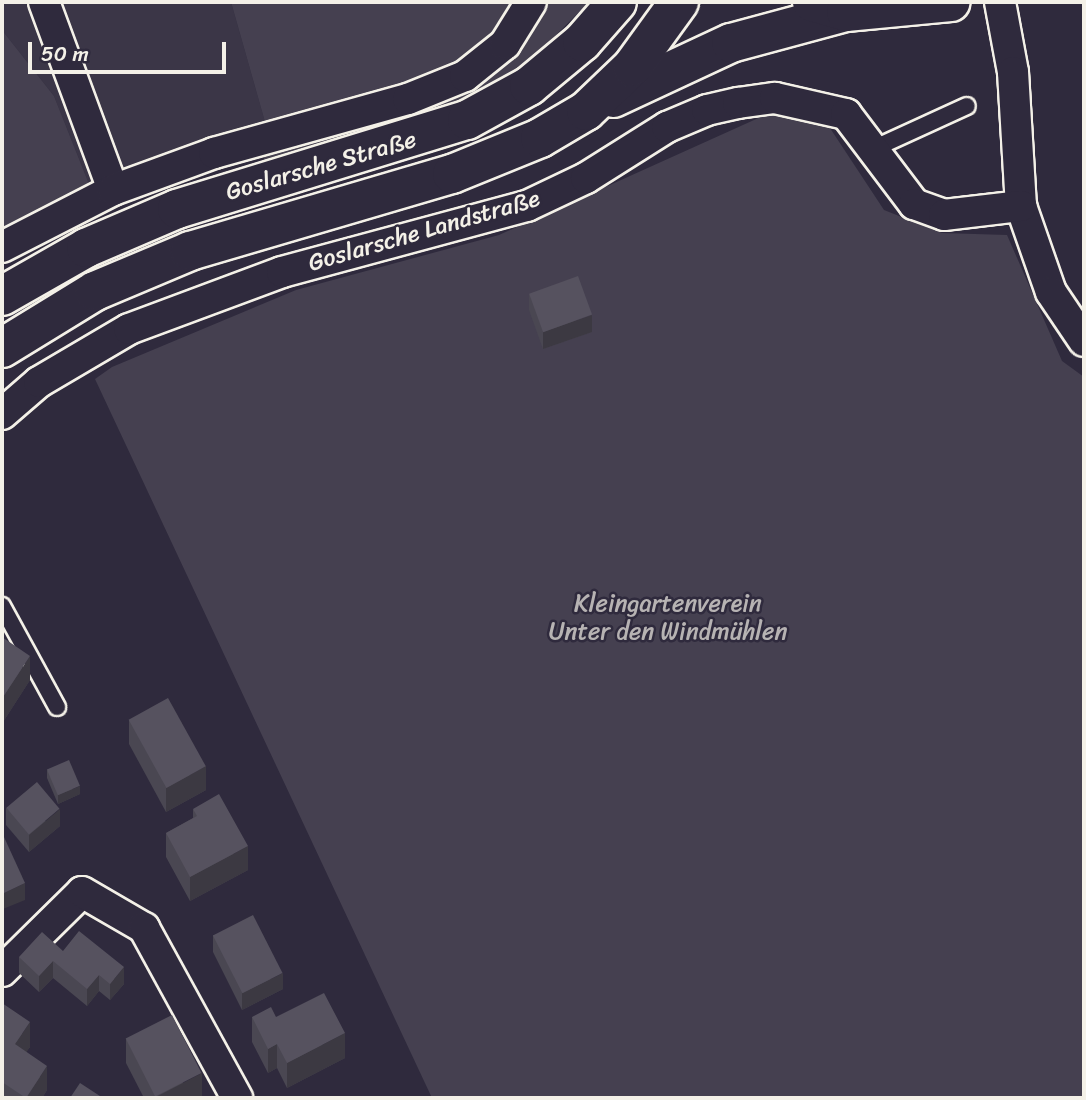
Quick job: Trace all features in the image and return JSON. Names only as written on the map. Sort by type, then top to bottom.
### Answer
[{"type":"main road","name":"Goslarsche Straße","points":[[2,296],[86,248],[177,209],[467,120],[529,86],[582,42],[617,2]]},
{"type":"main road","name":"Goslarsche Landstraße","points":[[2,348],[95,291],[153,265],[253,230],[452,174],[540,138],[586,111],[632,67],[679,2]]},
{"type":"main road","points":[[586,111],[731,43],[829,7],[942,2]]},
{"type":"street","points":[[44,2],[113,190]]},
{"type":"street","points":[[2,247],[113,190],[214,153],[408,99],[465,76],[505,44],[531,2]]},
{"type":"street","points":[[1000,2],[1013,72],[1021,206],[1051,292],[1084,341]]},
{"type":"street","name":"Goslarsche Landstraße","points":[[2,414],[39,382],[129,329],[282,272],[527,206],[586,178],[667,127],[707,110],[775,99],[813,104],[846,114],[914,204],[944,215],[1021,206]]},
{"type":"street","points":[[2,971],[82,892],[144,928],[237,1098]]},
{"type":"lane","points":[[873,149],[967,106]]},
{"type":"lane","points":[[2,606],[57,706]]},
{"type":"shaded area","points":[[2,2],[231,2],[265,122],[91,189],[54,96],[2,30]]},
{"type":"green space","points":[[231,2],[517,2],[492,39],[459,65],[362,98],[265,122]]},
{"type":"green space","points":[[540,2],[589,2],[529,62],[495,87],[458,106],[264,166],[264,156],[419,110]]},
{"type":"green space","points":[[2,30],[54,96],[91,189],[2,234]]},
{"type":"green space","name":"Kleingartenverein Unter den Windmühlen","points":[[772,112],[824,119],[884,210],[942,233],[1007,235],[1062,361],[1084,377],[1084,1098],[432,1098],[95,379],[112,367],[296,290],[499,235]]},
{"type":"building","points":[[578,276],[592,315],[543,332],[529,294]]},
{"type":"building","points":[[2,637],[30,656],[3,697],[2,696]]},
{"type":"building","points":[[168,698],[206,766],[166,788],[129,720]]},
{"type":"building","points":[[69,760],[80,786],[58,795],[47,769]]},
{"type":"building","points":[[37,782],[59,809],[29,835],[6,808]]},
{"type":"building","points":[[219,794],[248,846],[190,877],[166,833],[197,816],[193,809]]},
{"type":"building","points":[[4,837],[25,883],[2,894],[2,838]]},
{"type":"building","points":[[253,915],[283,973],[242,993],[213,935]]},
{"type":"building","points":[[79,931],[124,967],[110,984],[99,975],[87,989],[53,961],[39,976],[19,957],[42,932],[63,951]]},
{"type":"building","points":[[324,993],[345,1033],[287,1063],[277,1044],[268,1049],[252,1017],[271,1007],[276,1017]]},
{"type":"building","points":[[2,1003],[30,1022],[15,1044],[47,1066],[26,1098],[2,1082]]},
{"type":"building","points":[[172,1015],[202,1073],[155,1097],[126,1039]]},
{"type":"building","points":[[80,1083],[103,1098],[70,1098]]}]
